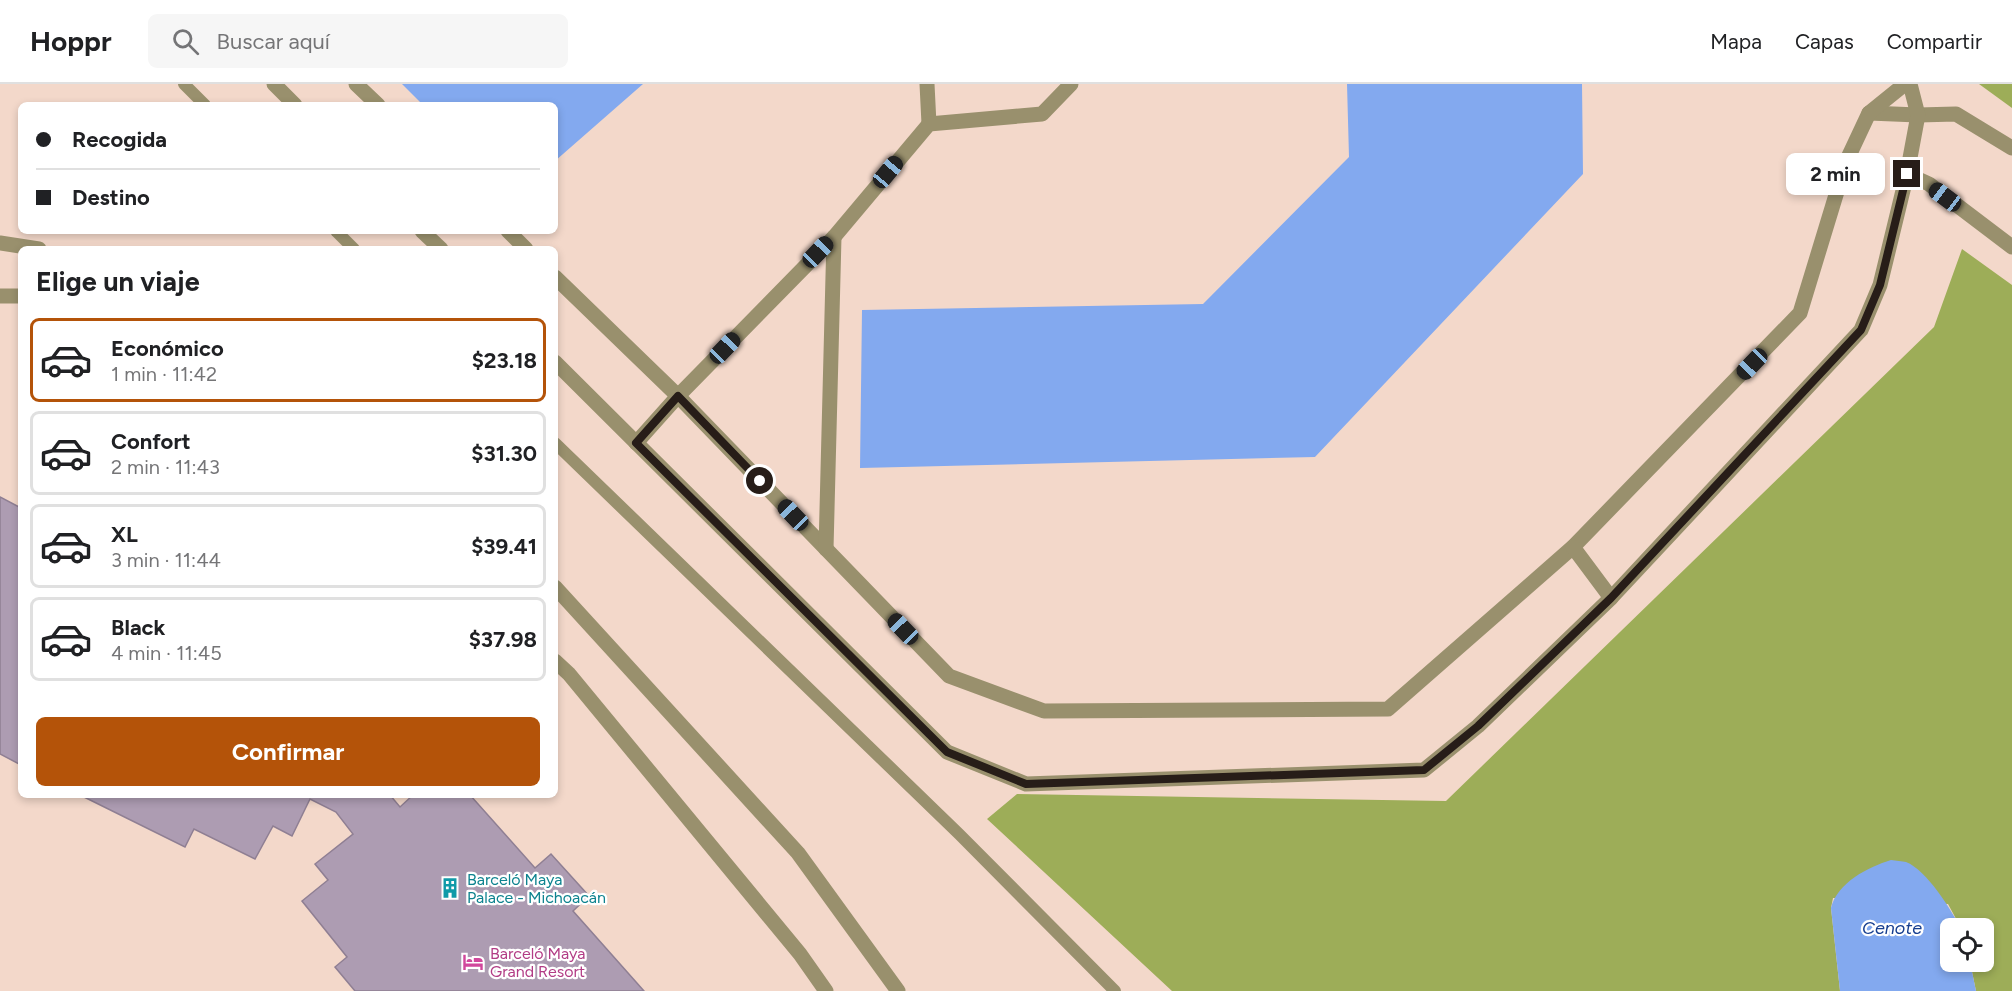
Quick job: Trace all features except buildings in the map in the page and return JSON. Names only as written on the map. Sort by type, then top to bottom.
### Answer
[{"type":"street","points":[[274,84],[292,102]]},
{"type":"street","points":[[356,84],[375,102]]},
{"type":"street","points":[[636,443],[678,396],[834,237],[929,124],[927,84]]},
{"type":"street","points":[[929,124],[1042,114],[1071,84]]},
{"type":"street","points":[[558,280],[678,396],[949,676],[1044,711],[1388,709],[1573,547],[1800,314],[1846,162],[1869,113],[1905,84]]},
{"type":"street","points":[[558,365],[947,752],[1026,784],[1424,770],[1478,726],[1611,598],[1861,330],[1880,285],[1907,174],[1918,116],[1910,84]]},
{"type":"street","points":[[1869,113],[1918,116],[1956,114],[2012,148]]},
{"type":"street","points":[[1907,174],[1929,184],[2012,247]]},
{"type":"street","points":[[425,234],[438,246]]},
{"type":"street","points":[[511,234],[523,246]]},
{"type":"street","points":[[826,549],[834,237]]},
{"type":"street","points":[[0,243],[20,246]]},
{"type":"street","points":[[0,296],[18,296]]},
{"type":"street","points":[[1573,547],[1611,598]]},
{"type":"street","points":[[558,590],[798,853],[898,991]]},
{"type":"street","points":[[558,664],[569,674],[792,945],[826,991]]},
{"type":"lane","points":[[184,84],[202,102]]},
{"type":"lane","points":[[339,234],[351,246]]},
{"type":"lane","points":[[558,446],[959,834],[1115,991]]},
{"type":"green space","points":[[1979,84],[2012,84],[2012,108]]},
{"type":"green space","points":[[1962,249],[2012,285],[2012,991],[1976,991],[1972,972],[1994,972],[1994,918],[1956,918],[1948,904],[1833,898],[1831,908],[1840,991],[1172,991],[987,819],[1017,794],[1446,801],[1934,327]]},
{"type":"water","points":[[402,84],[643,84],[558,158],[558,102],[420,102]]},
{"type":"water","points":[[1347,84],[1582,84],[1583,174],[1315,457],[860,468],[862,310],[1203,304],[1349,157]]},
{"type":"water","name":"Cenote","points":[[1891,860],[1906,862],[1914,866],[1930,882],[1955,918],[1940,918],[1940,972],[1972,972],[1976,991],[1840,991],[1831,908],[1834,899],[1847,884],[1873,867]]},
{"type":"place","name":"Barceló Maya Palace - Michoacán","points":[[450,888]]},
{"type":"place","name":"Barceló Maya Grand Resort","points":[[473,962]]},
{"type":"route","points":[[760,481],[678,396],[636,443],[947,752],[1026,784],[1424,770],[1478,726],[1611,598],[1861,330],[1880,285],[1907,174]]}]
